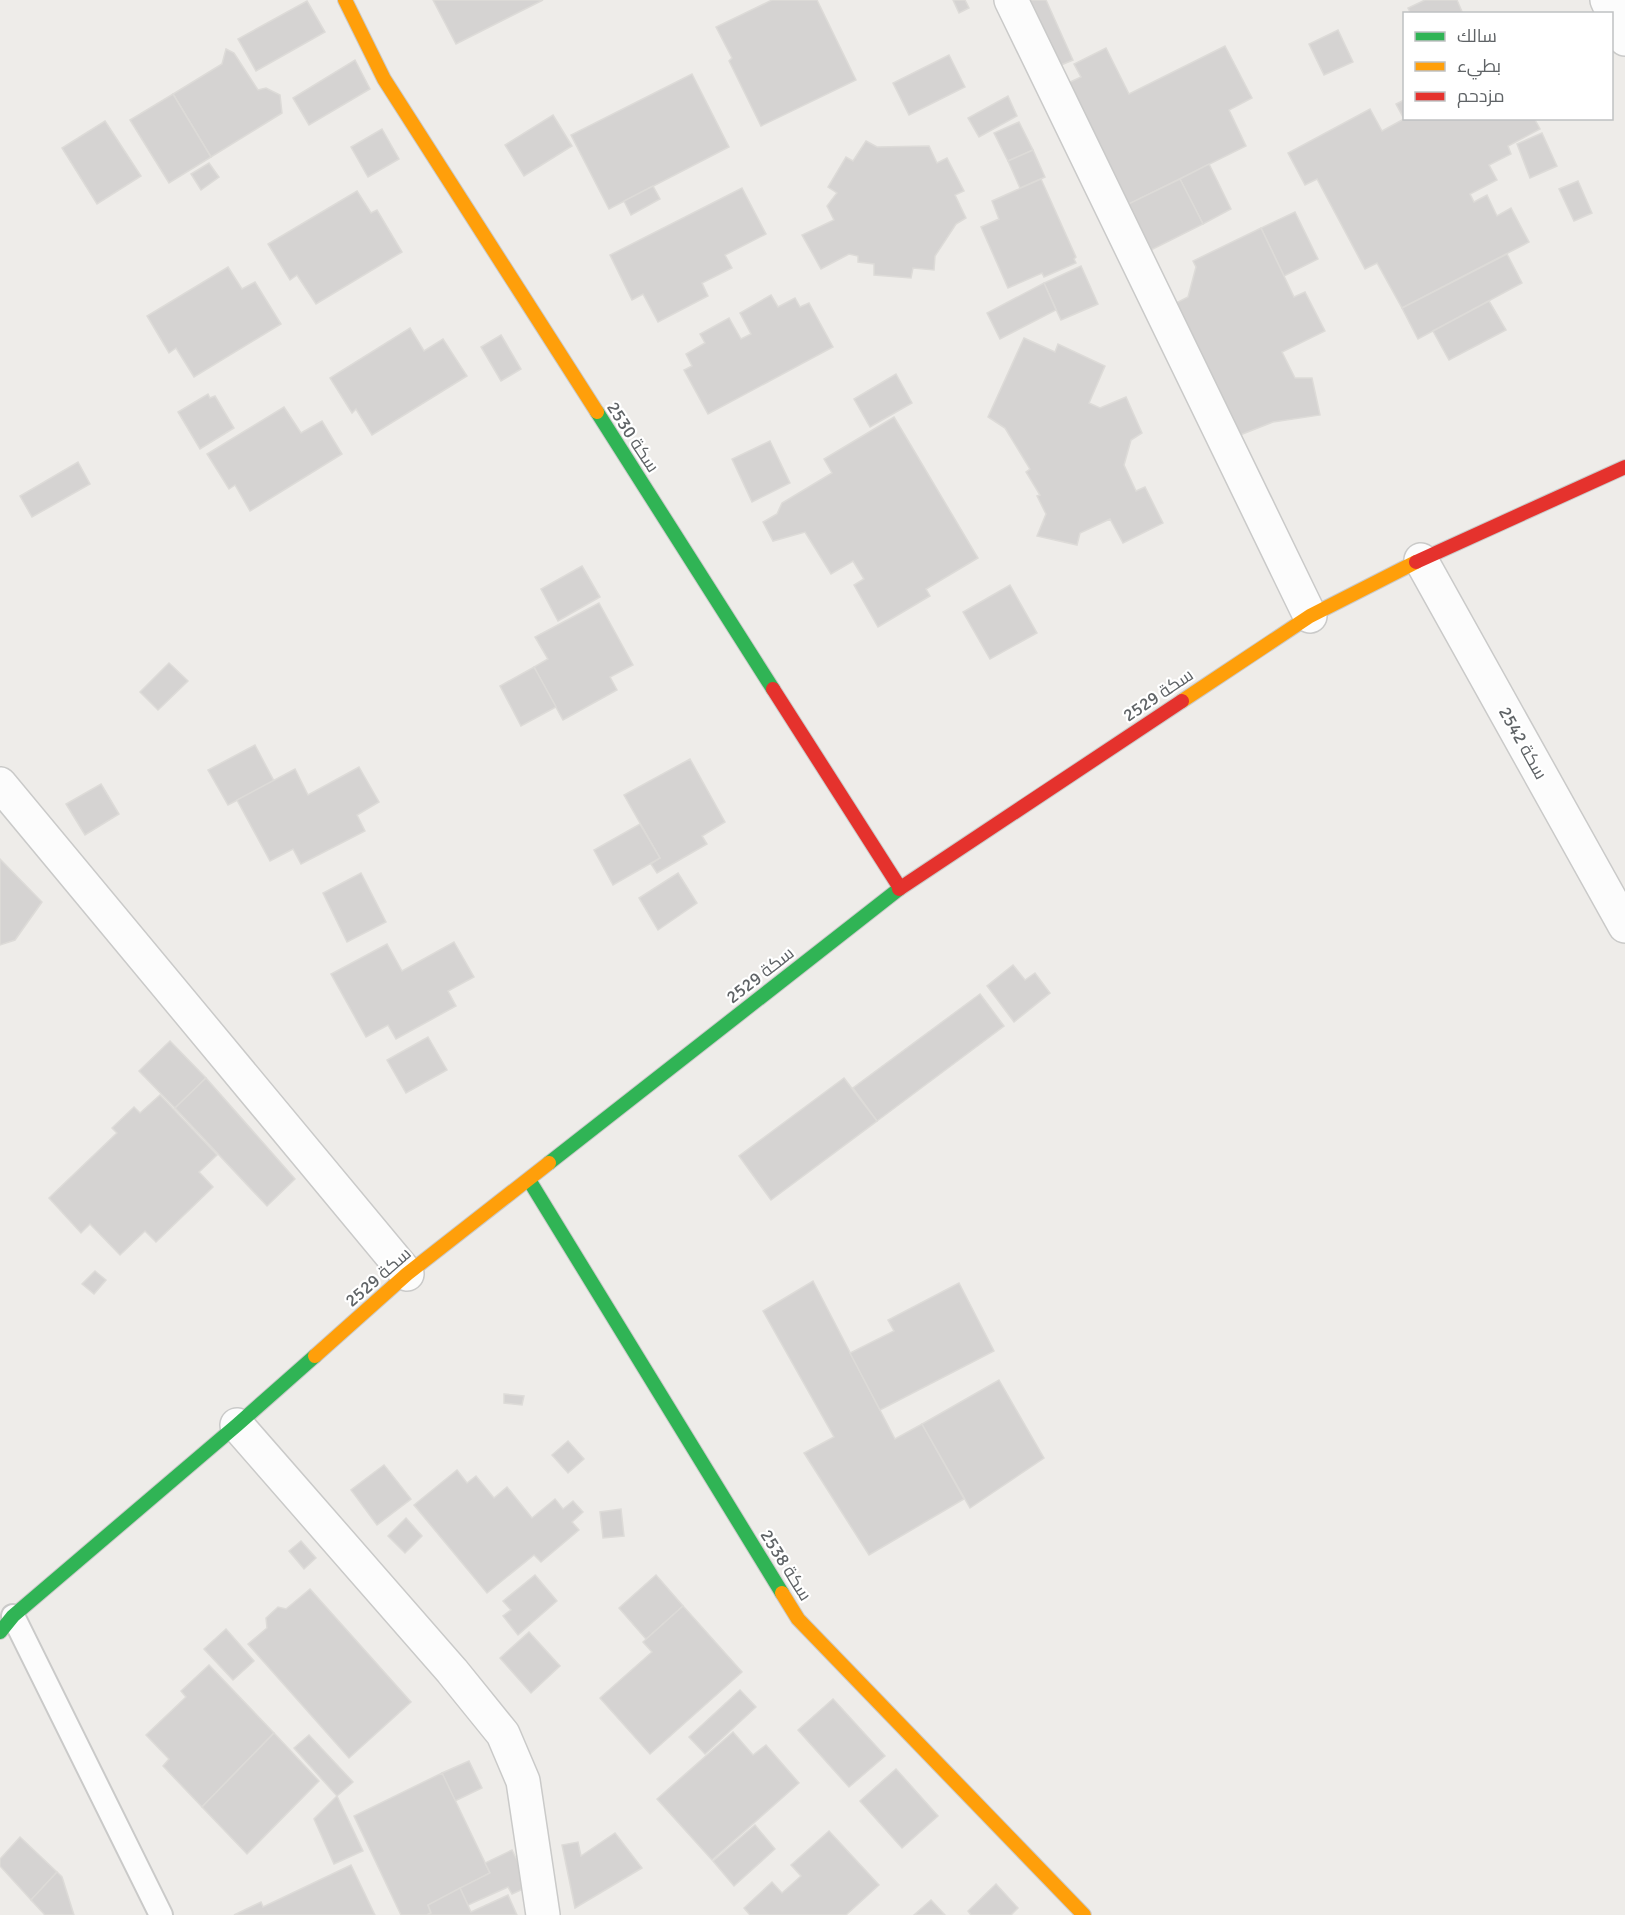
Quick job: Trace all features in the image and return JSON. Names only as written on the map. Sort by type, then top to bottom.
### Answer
[{"type":"street","name":"سكة 2530","points":[[345,0],[384,79],[900,888]]},
{"type":"street","points":[[1011,0],[1310,616]]},
{"type":"street","points":[[1613,14],[1625,39]]},
{"type":"street","name":"سكة 2529","points":[[4,1618],[237,1425],[407,1274],[900,888],[1310,616],[1421,560],[1625,467]]},
{"type":"street","name":"سكة 2542","points":[[1421,560],[1625,926]]},
{"type":"street","points":[[0,784],[407,1274]]},
{"type":"street","name":"سكة 2538","points":[[529,1180],[798,1619],[1084,1915]]},
{"type":"street","points":[[237,1425],[452,1671],[503,1734],[523,1781],[543,1915]]},
{"type":"lane","points":[[4,1618],[161,1915]]},
{"type":"building","points":[[433,0],[543,0],[456,44]]},
{"type":"building","points":[[772,0],[817,0],[856,80],[761,126],[729,61],[732,58],[716,27]]},
{"type":"building","points":[[953,0],[965,0],[969,8],[959,13]]},
{"type":"building","points":[[1009,0],[1046,0],[1073,60],[1037,75]]},
{"type":"building","points":[[1425,0],[1457,0],[1462,12],[1410,12],[1408,8]]},
{"type":"building","points":[[307,1],[325,32],[256,71],[238,39]]},
{"type":"building","points":[[1338,30],[1353,62],[1324,75],[1309,44]]},
{"type":"building","points":[[1225,46],[1252,98],[1229,110],[1246,146],[1103,217],[1064,85],[1081,77],[1074,64],[1106,48],[1129,94]]},
{"type":"building","points":[[226,49],[234,53],[258,90],[266,88],[280,95],[282,113],[211,157],[173,94],[222,64]]},
{"type":"building","points":[[949,55],[965,87],[909,115],[893,83]]},
{"type":"building","points":[[355,60],[370,89],[309,125],[293,98]]},
{"type":"building","points":[[692,74],[729,147],[609,209],[571,135]]},
{"type":"building","points":[[173,94],[211,157],[169,183],[130,120]]},
{"type":"building","points":[[1008,96],[1017,116],[979,137],[968,118]]},
{"type":"building","points":[[1403,100],[1403,117],[1396,104]]},
{"type":"building","points":[[1370,109],[1382,131],[1403,120],[1535,120],[1540,129],[1508,146],[1511,154],[1489,165],[1497,180],[1470,194],[1474,202],[1487,195],[1497,216],[1511,208],[1529,242],[1402,308],[1377,263],[1365,269],[1317,179],[1305,185],[1288,153]]},
{"type":"building","points":[[553,115],[572,146],[524,176],[505,145]]},
{"type":"building","points":[[105,121],[141,176],[97,204],[62,148]]},
{"type":"building","points":[[1019,122],[1033,150],[1008,161],[994,133]]},
{"type":"building","points":[[382,129],[399,159],[368,177],[351,147]]},
{"type":"building","points":[[1542,133],[1557,166],[1530,178],[1517,144]]},
{"type":"building","points":[[866,141],[877,147],[929,146],[937,163],[947,158],[964,191],[955,195],[966,218],[956,224],[935,256],[934,270],[913,268],[911,278],[874,275],[874,264],[858,262],[858,256],[849,254],[821,269],[802,235],[834,220],[827,206],[837,193],[828,187],[846,157],[853,161]]},
{"type":"building","points":[[1033,150],[1045,177],[1020,188],[1008,161]]},
{"type":"building","points":[[209,163],[219,177],[201,190],[191,174]]},
{"type":"building","points":[[1209,164],[1231,209],[1203,224],[1180,179]]},
{"type":"building","points":[[1041,179],[1076,257],[1074,259],[1076,263],[1044,277],[1042,273],[1008,288],[981,227],[999,219],[992,201]]},
{"type":"building","points":[[1180,179],[1203,224],[1139,256],[1116,210]]},
{"type":"building","points":[[1578,181],[1592,213],[1574,221],[1559,189]]},
{"type":"building","points":[[653,186],[660,199],[631,215],[624,201]]},
{"type":"building","points":[[742,188],[766,234],[725,255],[732,268],[702,283],[708,296],[658,322],[643,294],[632,300],[610,255]]},
{"type":"building","points":[[357,191],[371,213],[377,210],[402,252],[316,304],[297,275],[290,280],[268,244]]},
{"type":"building","points":[[1295,212],[1318,259],[1284,276],[1261,228]]},
{"type":"building","points":[[1261,228],[1294,297],[1305,292],[1325,331],[1282,352],[1295,378],[1312,378],[1320,415],[1273,422],[1230,439],[1176,303],[1188,297],[1196,267],[1193,261]]},
{"type":"building","points":[[1507,254],[1522,283],[1418,339],[1402,308]]},
{"type":"building","points":[[1081,266],[1098,304],[1061,320],[1044,283]]},
{"type":"building","points":[[228,267],[242,289],[255,282],[281,324],[194,377],[176,348],[169,353],[147,316]]},
{"type":"building","points":[[1044,283],[1056,310],[1000,339],[987,313]]},
{"type":"building","points":[[771,295],[778,307],[795,298],[800,307],[809,303],[833,347],[708,414],[684,370],[692,366],[686,354],[705,343],[700,334],[729,318],[741,339],[751,334],[740,313]]},
{"type":"building","points":[[1489,301],[1506,330],[1449,360],[1433,331]]},
{"type":"building","points":[[410,328],[424,351],[443,339],[467,376],[372,435],[356,409],[352,413],[330,378]]},
{"type":"building","points":[[501,335],[521,369],[501,381],[481,347]]},
{"type":"building","points":[[1024,338],[1055,352],[1058,344],[1105,366],[1089,403],[1100,408],[1126,397],[1142,433],[1131,440],[1124,465],[1136,491],[1145,487],[1163,523],[1123,543],[1110,519],[1080,533],[1077,545],[1037,536],[1046,514],[1037,496],[1040,495],[1026,472],[1030,469],[1005,428],[988,417]]},
{"type":"building","points":[[896,374],[912,403],[870,427],[854,399]]},
{"type":"building","points":[[208,394],[210,398],[215,396],[234,428],[200,449],[178,412]]},
{"type":"building","points":[[284,407],[301,433],[322,421],[342,454],[250,511],[235,485],[229,489],[207,454]]},
{"type":"building","points":[[894,417],[978,558],[926,589],[930,596],[878,627],[854,585],[864,579],[853,561],[831,574],[805,532],[773,541],[763,522],[777,514],[782,503],[832,473],[824,459]]},
{"type":"building","points":[[770,441],[790,483],[752,502],[732,459]]},
{"type":"building","points":[[78,462],[90,484],[32,517],[20,496]]},
{"type":"building","points":[[582,566],[600,597],[558,621],[541,589]]},
{"type":"building","points":[[1010,585],[1037,633],[990,659],[963,612]]},
{"type":"building","points":[[599,603],[633,665],[610,677],[617,690],[563,720],[534,667],[548,659],[535,637]]},
{"type":"building","points":[[169,663],[188,681],[158,710],[140,692]]},
{"type":"building","points":[[534,667],[556,707],[521,726],[500,686]]},
{"type":"building","points":[[255,745],[274,781],[228,805],[208,770]]},
{"type":"building","points":[[690,759],[725,822],[702,836],[707,844],[657,873],[651,864],[660,858],[624,795]]},
{"type":"building","points":[[359,767],[379,802],[357,815],[365,831],[301,864],[293,849],[270,861],[237,800],[295,769],[308,795]]},
{"type":"building","points":[[101,784],[119,814],[85,835],[66,804]]},
{"type":"building","points":[[640,824],[660,858],[613,885],[594,850]]},
{"type":"building","points":[[0,859],[42,902],[15,940],[0,945]]},
{"type":"building","points":[[361,873],[386,922],[347,942],[323,893]]},
{"type":"building","points":[[678,873],[697,903],[658,930],[639,898]]},
{"type":"building","points":[[454,942],[474,977],[448,991],[456,1006],[396,1039],[388,1025],[366,1037],[331,974],[387,944],[402,971]]},
{"type":"building","points":[[1013,965],[1025,980],[1035,973],[1050,993],[1014,1022],[987,986]]},
{"type":"building","points":[[980,994],[1004,1026],[877,1121],[853,1088]]},
{"type":"building","points":[[428,1037],[447,1070],[406,1093],[387,1060]]},
{"type":"building","points":[[170,1041],[206,1078],[175,1108],[139,1071]]},
{"type":"building","points":[[206,1078],[295,1179],[267,1206],[175,1108]]},
{"type":"building","points":[[844,1078],[877,1121],[771,1200],[739,1156]]},
{"type":"building","points":[[160,1095],[217,1155],[199,1172],[213,1187],[156,1242],[145,1231],[120,1255],[90,1224],[81,1233],[49,1198],[117,1133],[112,1128],[134,1107],[140,1113]]},
{"type":"building","points":[[95,1271],[106,1280],[94,1294],[82,1284]]},
{"type":"building","points":[[813,1281],[895,1439],[922,1424],[964,1499],[869,1555],[804,1453],[834,1437],[763,1311]]},
{"type":"building","points":[[959,1283],[994,1351],[880,1410],[850,1353],[894,1331],[888,1320]]},
{"type":"building","points":[[999,1380],[1044,1458],[970,1508],[922,1424]]},
{"type":"building","points":[[504,1394],[524,1396],[522,1405],[504,1403]]},
{"type":"building","points":[[568,1441],[584,1459],[568,1473],[552,1455]]},
{"type":"building","points":[[384,1465],[411,1499],[377,1525],[351,1490]]},
{"type":"building","points":[[457,1470],[467,1483],[476,1476],[494,1498],[507,1487],[532,1518],[555,1499],[563,1509],[573,1501],[583,1512],[572,1522],[579,1530],[541,1562],[534,1555],[487,1593],[414,1505]]},
{"type":"building","points":[[621,1509],[624,1536],[603,1538],[600,1512]]},
{"type":"building","points":[[406,1518],[422,1536],[405,1553],[388,1536]]},
{"type":"building","points":[[301,1541],[316,1558],[304,1569],[289,1551]]},
{"type":"building","points":[[535,1575],[557,1601],[518,1635],[503,1616],[511,1610],[503,1601]]},
{"type":"building","points":[[656,1575],[683,1606],[646,1639],[619,1608]]},
{"type":"building","points":[[310,1589],[411,1702],[349,1758],[248,1644],[267,1628],[266,1618],[278,1607],[286,1609]]},
{"type":"building","points":[[683,1606],[742,1672],[650,1754],[600,1698],[652,1652],[643,1642]]},
{"type":"building","points":[[226,1629],[254,1661],[233,1680],[204,1649]]},
{"type":"building","points":[[529,1632],[560,1666],[531,1693],[500,1658]]},
{"type":"building","points":[[209,1665],[274,1733],[202,1807],[163,1766],[169,1759],[146,1735],[186,1697],[181,1691]]},
{"type":"building","points":[[740,1690],[756,1707],[705,1754],[689,1737]]},
{"type":"building","points":[[833,1699],[885,1756],[849,1787],[798,1730]]},
{"type":"building","points":[[733,1732],[753,1755],[766,1745],[799,1783],[712,1860],[657,1799]]},
{"type":"building","points":[[274,1733],[319,1781],[247,1854],[202,1807]]},
{"type":"building","points":[[309,1735],[353,1782],[337,1796],[294,1748]]},
{"type":"building","points":[[469,1761],[482,1788],[455,1801],[442,1773]]},
{"type":"building","points":[[896,1769],[938,1816],[902,1848],[860,1801]]},
{"type":"building","points":[[442,1773],[490,1873],[428,1905],[431,1913],[427,1915],[401,1915],[354,1816]]},
{"type":"building","points":[[337,1796],[363,1851],[334,1864],[314,1819]]},
{"type":"building","points":[[755,1825],[775,1849],[734,1886],[713,1861]]},
{"type":"building","points":[[829,1831],[879,1885],[846,1915],[750,1915],[744,1908],[772,1882],[782,1893],[801,1876],[791,1865]]},
{"type":"building","points":[[615,1833],[642,1868],[575,1908],[562,1845],[578,1842],[581,1856]]},
{"type":"building","points":[[20,1837],[57,1872],[31,1900],[0,1866],[0,1859]]},
{"type":"building","points":[[512,1850],[530,1886],[512,1894],[508,1887],[468,1905],[460,1888],[490,1873],[485,1863]]},
{"type":"building","points":[[351,1865],[375,1915],[234,1915],[261,1902],[263,1907]]},
{"type":"building","points":[[57,1872],[62,1877],[74,1915],[45,1915],[31,1900]]},
{"type":"building","points":[[996,1884],[1018,1908],[1011,1915],[971,1915],[968,1911]]},
{"type":"building","points":[[460,1888],[471,1912],[508,1895],[517,1915],[427,1915],[431,1913],[428,1905]]},
{"type":"building","points":[[931,1900],[945,1915],[914,1915]]},
{"type":"traffic: fast","points":[[597,412],[773,689]]},
{"type":"traffic: fast","points":[[549,1163],[899,889]]},
{"type":"traffic: fast","points":[[529,1180],[782,1593]]},
{"type":"traffic: fast","points":[[0,1632],[13,1616],[315,1356]]},
{"type":"traffic: slow","points":[[345,0],[384,79],[597,412]]},
{"type":"traffic: slow","points":[[1182,701],[1310,616],[1416,562]]},
{"type":"traffic: slow","points":[[315,1356],[407,1274],[549,1163]]},
{"type":"traffic: slow","points":[[782,1593],[798,1619],[1084,1915]]},
{"type":"traffic: jam","points":[[1416,562],[1625,467]]},
{"type":"traffic: jam","points":[[773,689],[900,888]]},
{"type":"traffic: jam","points":[[899,889],[1182,701]]}]
